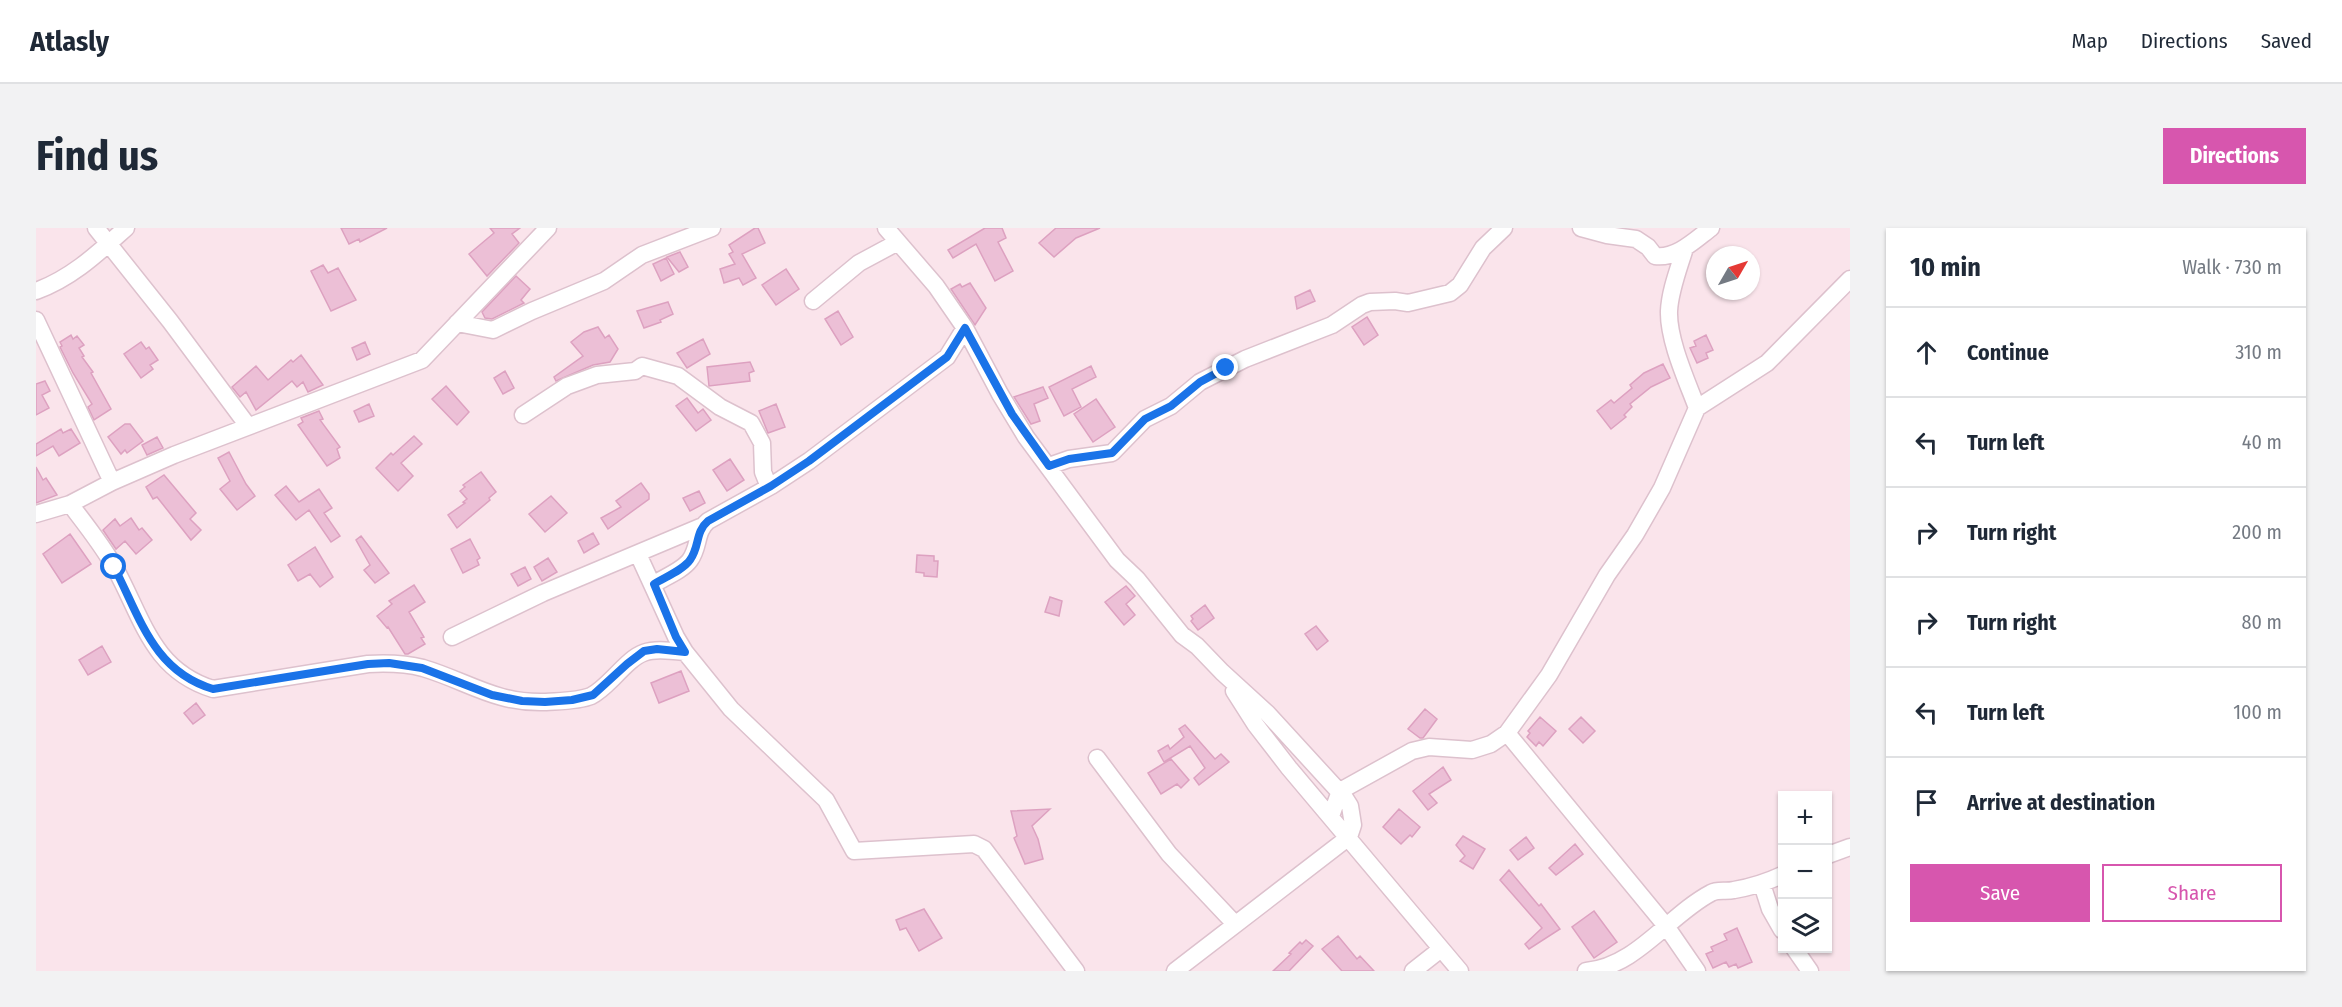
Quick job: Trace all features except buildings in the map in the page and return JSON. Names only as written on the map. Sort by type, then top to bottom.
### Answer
[{"type":"street","points":[[96,228],[248,426]]},
{"type":"street","points":[[36,291],[62,281],[126,228]]},
{"type":"street","points":[[36,514],[70,504],[112,482],[248,426],[422,360],[548,228]]},
{"type":"street","points":[[457,323],[493,330],[532,310],[604,281],[642,255],[712,228]]},
{"type":"street","points":[[886,228],[930,278],[965,328],[1012,414],[1117,560],[1137,579],[1182,635],[1197,646],[1267,713],[1340,791],[1350,806],[1353,825],[1349,837],[1175,971]]},
{"type":"street","points":[[1049,466],[1069,459],[1112,453],[1145,419],[1171,406],[1200,382],[1245,359],[1332,325],[1362,305],[1370,302],[1408,303],[1450,293],[1460,285],[1483,248],[1504,228]]},
{"type":"street","points":[[1581,228],[1607,235],[1636,238],[1655,256],[1663,257],[1685,248],[1711,228]]},
{"type":"street","points":[[813,301],[859,263],[898,242]]},
{"type":"street","points":[[1685,248],[1669,310],[1670,327],[1678,359],[1697,408]]},
{"type":"street","points":[[1331,816],[1340,791],[1412,751],[1430,747],[1472,750],[1491,744],[1507,733],[1549,675],[1607,575],[1635,535],[1662,488],[1697,408],[1767,363],[1850,279]]},
{"type":"street","points":[[36,320],[112,482]]},
{"type":"street","points":[[452,637],[543,593],[700,527],[769,488],[809,461],[947,357],[965,328]]},
{"type":"street","points":[[523,415],[567,386],[597,375],[635,371],[642,366],[678,376],[720,407],[751,423],[762,443],[763,472],[769,488]]},
{"type":"street","points":[[70,504],[114,567],[158,652],[174,670],[200,685],[213,689],[368,664],[389,663],[422,668],[502,698],[522,701],[572,700],[593,695],[644,651],[657,649],[685,652]]},
{"type":"street","points":[[654,584],[686,565],[695,552],[700,527]]},
{"type":"street","points":[[638,554],[685,652],[731,709],[826,800],[854,851],[974,844],[984,849],[1076,971]]},
{"type":"street","points":[[1222,672],[1255,724],[1460,971]]},
{"type":"street","points":[[1507,733],[1666,926],[1697,971]]},
{"type":"street","points":[[1098,758],[1169,854],[1235,924]]},
{"type":"street","points":[[1832,853],[1850,847]]},
{"type":"street","points":[[1586,971],[1602,970],[1633,952],[1674,918],[1712,892],[1731,891],[1762,884],[1778,877]]},
{"type":"street","points":[[1762,884],[1770,909],[1778,923]]},
{"type":"street","points":[[1413,971],[1441,949]]},
{"type":"street","points":[[1797,953],[1810,971]]},
{"type":"route","points":[[114,567],[144,629],[167,664],[200,685],[213,689],[368,664],[389,663],[422,668],[492,695],[522,701],[545,702],[589,697],[644,651],[657,649],[685,652],[676,637],[654,584],[686,565],[695,552],[700,527],[809,461],[850,428],[888,402],[947,357],[965,328],[1012,414],[1026,437],[1049,466],[1069,459],[1112,453],[1145,419],[1171,406],[1200,382],[1226,368]]}]
